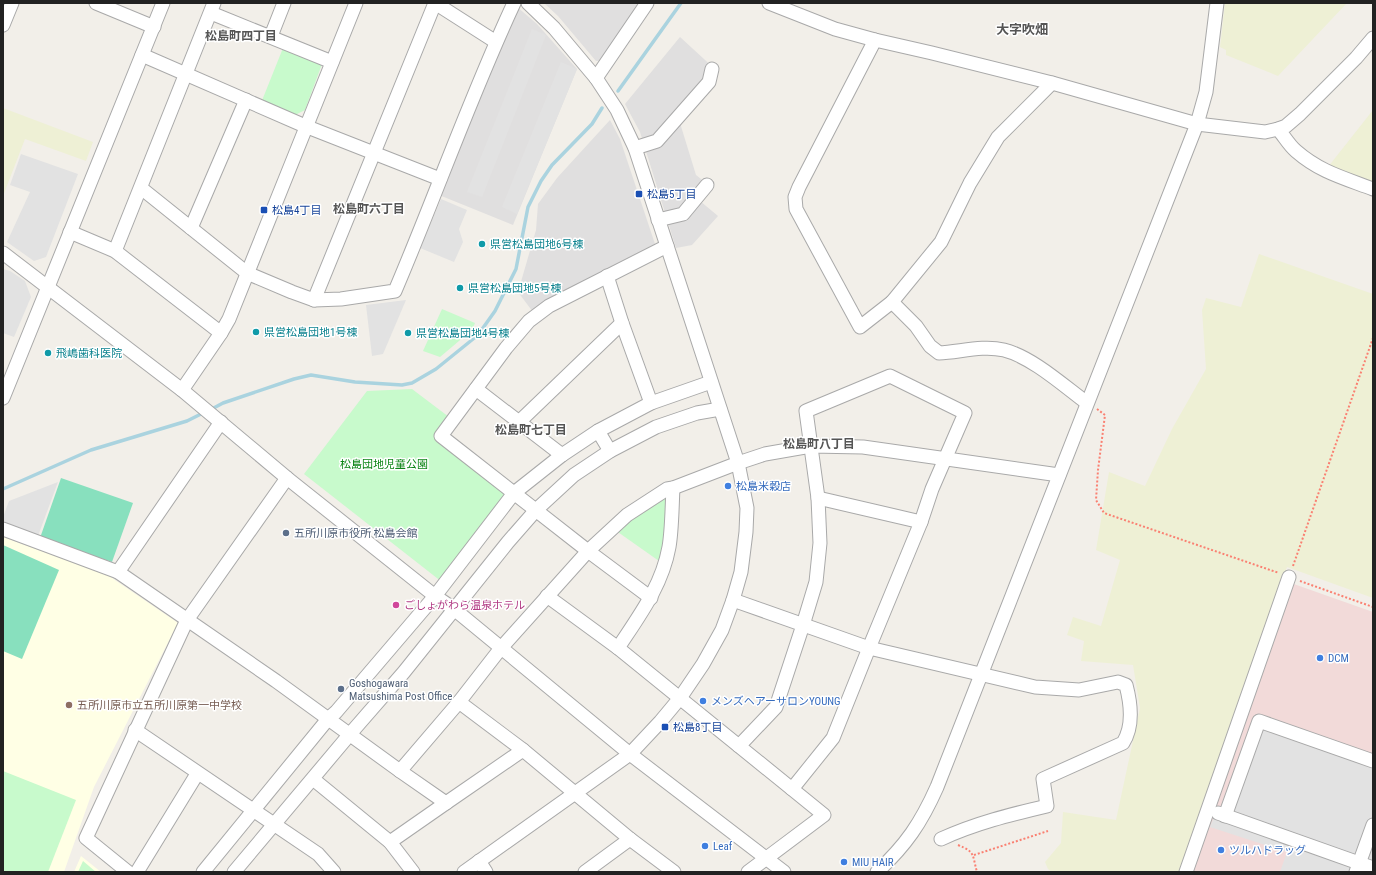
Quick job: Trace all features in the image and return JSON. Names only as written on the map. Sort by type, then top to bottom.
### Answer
[{"type":"street","points":[[3,25],[12,3]]},
{"type":"street","points":[[96,3],[154,27]]},
{"type":"street","points":[[3,398],[7,375],[48,287],[163,3]]},
{"type":"street","points":[[271,36],[284,3]]},
{"type":"street","points":[[182,390],[229,319],[356,3]]},
{"type":"street","points":[[314,300],[435,3],[496,42]]},
{"type":"street","points":[[141,188],[248,273],[292,292],[314,300],[394,291],[496,42],[514,3]]},
{"type":"street","points":[[464,872],[482,867],[575,793],[630,754],[680,698],[703,664],[722,630],[741,572],[746,532],[747,508],[738,462],[635,148],[617,110],[596,78],[554,28],[528,3]]},
{"type":"street","points":[[596,78],[647,3]]},
{"type":"street","points":[[769,3],[835,29],[875,40],[932,52],[1052,83],[1197,124],[1255,132],[1278,130],[1286,126],[1356,58],[1373,38]]},
{"type":"street","points":[[877,872],[915,831],[926,812],[937,787],[1197,124],[1206,92],[1217,3]]},
{"type":"street","points":[[115,251],[213,8],[271,36],[332,62]]},
{"type":"street","points":[[875,40],[795,197],[796,209],[860,327],[892,302],[941,242],[970,183],[998,137],[1052,83]]},
{"type":"street","points":[[142,55],[306,126],[440,180]]},
{"type":"street","points":[[635,148],[657,141],[708,82],[712,69]]},
{"type":"street","points":[[191,228],[246,100]]},
{"type":"street","points":[[1278,130],[1295,150],[1316,167],[1328,173],[1373,189]]},
{"type":"street","points":[[658,220],[683,214],[707,185]]},
{"type":"street","points":[[70,232],[115,251],[221,333]]},
{"type":"street","points":[[651,598],[588,551],[442,436],[476,389],[529,321],[549,306],[667,246]]},
{"type":"street","points":[[3,253],[182,390],[288,478],[435,596],[454,609],[630,754],[784,872]]},
{"type":"street","points":[[607,276],[622,323],[651,403]]},
{"type":"street","points":[[892,302],[916,326],[930,346],[939,352],[984,348],[1003,350],[1018,356],[1040,369],[1087,403]]},
{"type":"street","points":[[519,422],[622,323]]},
{"type":"street","points":[[739,746],[776,707],[816,582],[820,544],[818,498],[806,411],[890,376],[965,413],[944,459],[921,522],[833,738],[792,789]]},
{"type":"street","points":[[203,872],[328,719],[336,712],[435,596],[514,493],[562,455],[598,431],[651,403],[711,382]]},
{"type":"street","points":[[476,389],[562,455]]},
{"type":"street","points":[[234,872],[404,672],[508,542],[536,510],[574,474],[610,451],[656,427],[697,413],[720,409]]},
{"type":"street","points":[[118,572],[218,420]]},
{"type":"street","points":[[598,431],[610,451]]},
{"type":"street","points":[[400,771],[459,702],[501,648],[588,551],[627,515],[667,488],[673,488],[738,462],[765,454],[811,446],[863,447],[1059,475]]},
{"type":"street","points":[[128,872],[86,838],[187,620],[288,478]]},
{"type":"street","points":[[618,648],[651,598],[657,584],[669,546],[673,488]]},
{"type":"street","points":[[818,498],[921,522]]},
{"type":"street","points":[[3,529],[118,572],[446,803]]},
{"type":"street","points":[[1186,872],[1289,577]]},
{"type":"street","points":[[547,596],[618,648],[824,815],[748,872]]},
{"type":"street","points":[[733,600],[869,648],[1035,687],[1079,690],[1118,682],[1126,685],[1131,711],[1127,737],[1123,743],[1043,779],[1047,806],[994,819],[966,828],[940,839]]},
{"type":"street","points":[[459,702],[523,750],[630,839],[674,872]]},
{"type":"street","points":[[1225,816],[1259,722],[1373,762]]},
{"type":"street","points":[[135,730],[253,812],[318,854],[334,872]]},
{"type":"street","points":[[390,842],[523,750]]},
{"type":"street","points":[[137,872],[197,774]]},
{"type":"street","points":[[313,779],[390,842],[413,872]]},
{"type":"street","points":[[1208,810],[1358,868],[1373,868]]},
{"type":"street","points":[[1358,868],[1373,825]]},
{"type":"street","points":[[585,872],[630,839]]},
{"type":"path","points":[[1289,577],[1373,338]]},
{"type":"path","points":[[1087,403],[1105,415],[1096,500],[1104,513],[1373,607]]},
{"type":"path","points":[[974,855],[1048,831]]},
{"type":"shaded area","points":[[544,3],[641,3],[601,61],[596,61],[558,16]]},
{"type":"shaded area","points":[[1225,3],[1347,3],[1278,76],[1226,55],[1226,50],[1220,47]]},
{"type":"shaded area","points":[[516,6],[537,24],[577,69],[513,225],[439,195]]},
{"type":"shaded area","points":[[532,29],[546,35],[482,197],[467,192]]},
{"type":"shaded area","points":[[680,37],[717,71],[680,123],[696,175],[711,187],[700,201],[718,216],[692,245],[676,248],[640,132],[625,104]]},
{"type":"shaded area","points":[[561,62],[577,69],[517,214],[502,207]]},
{"type":"shaded area","points":[[3,108],[93,142],[86,161],[25,139],[3,196]]},
{"type":"shaded area","points":[[1373,110],[1373,183],[1328,167]]},
{"type":"shaded area","points":[[610,120],[620,139],[655,244],[562,293],[533,312],[518,292],[536,230],[538,204],[557,178]]},
{"type":"shaded area","points":[[21,154],[78,174],[46,257],[34,261],[7,242],[30,192],[10,185]]},
{"type":"shaded area","points":[[441,199],[467,210],[459,229],[463,242],[454,262],[420,248]]},
{"type":"shaded area","points":[[1259,254],[1373,294],[1373,598],[1287,567],[1180,872],[1052,872],[1048,869],[1045,862],[1061,843],[1063,812],[1116,820],[1140,708],[1133,665],[1081,661],[1084,641],[1067,635],[1073,617],[1101,626],[1120,560],[1096,550],[1109,472],[1145,486],[1172,429],[1206,369],[1202,310],[1206,298],[1241,307]]},
{"type":"shaded area","points":[[3,269],[10,271],[25,281],[31,297],[14,337],[3,333]]},
{"type":"shaded area","points":[[406,300],[383,354],[372,356],[366,305]]},
{"type":"shaded area","points":[[58,482],[38,536],[3,524],[3,517],[9,501]]},
{"type":"shaded area","name":"五所川原市立五所川原第一中学校","points":[[3,537],[109,576],[178,623],[94,787],[64,872],[3,872]]},
{"type":"shaded area","points":[[1291,583],[1373,612],[1373,872],[1191,872]]},
{"type":"shaded area","points":[[1261,729],[1373,768],[1373,872],[1280,872],[1287,852],[1210,827],[1214,817],[1227,822]]},
{"type":"shaded area","points":[[81,856],[101,872],[74,872]]},
{"type":"green space","points":[[283,48],[322,64],[305,110],[295,115],[261,103]]},
{"type":"green space","points":[[442,309],[475,323],[472,330],[440,357],[423,351]]},
{"type":"green space","name":"松島団地児童公園","points":[[412,389],[449,417],[435,436],[508,494],[442,582],[304,474],[367,391]]},
{"type":"green space","points":[[61,478],[133,503],[112,562],[40,538]]},
{"type":"green space","points":[[668,494],[665,532],[659,561],[615,530]]},
{"type":"green space","points":[[3,545],[59,570],[22,659],[3,651]]},
{"type":"green space","points":[[3,771],[76,800],[48,872],[3,872]]},
{"type":"green space","points":[[83,861],[96,872],[78,872]]},
{"type":"waterway","points":[[618,91],[681,3]]},
{"type":"waterway","points":[[210,410],[223,403],[294,379],[311,375],[355,382],[402,385],[412,383],[436,369],[478,335],[495,311],[516,269],[528,207],[541,181],[552,165],[592,124],[602,108]]},
{"type":"waterway","points":[[3,489],[91,450],[187,421],[205,412]]},
{"type":"place","name":"松島5丁目","points":[[639,194]]},
{"type":"place","name":"松島4丁目","points":[[264,210]]},
{"type":"place","name":"県営松島団地6号棟","points":[[482,244]]},
{"type":"place","name":"県営松島団地5号棟","points":[[460,288]]},
{"type":"place","name":"県営松島団地1号棟","points":[[256,332]]},
{"type":"place","name":"県営松島団地4号棟","points":[[408,333]]},
{"type":"place","name":"飛嶋歯科医院","points":[[48,353]]},
{"type":"place","name":"松島米穀店","points":[[728,486]]},
{"type":"place","name":"五所川原市役所 松島会館","points":[[286,533]]},
{"type":"place","name":"ごしょがわら温泉ホテル","points":[[396,605]]},
{"type":"place","name":"DCM","points":[[1320,658]]},
{"type":"place","name":"Goshogawara Matsushima Post Office","points":[[341,689]]},
{"type":"place","name":"メンズヘアーサロンYOUNG","points":[[703,701]]},
{"type":"place","name":"五所川原市立五所川原第一中学校","points":[[69,705]]},
{"type":"place","name":"松島8丁目","points":[[665,727]]},
{"type":"place","name":"Leaf","points":[[705,846]]},
{"type":"place","name":"ツルハドラッグ","points":[[1221,850]]},
{"type":"place","name":"MIU HAIR","points":[[844,862]]},
{"type":"district","name":"大字吹畑","points":[[1022,29]]},
{"type":"district","name":"松島町四丁目","points":[[241,36]]},
{"type":"district","name":"松島町六丁目","points":[[369,209]]},
{"type":"district","name":"松島町七丁目","points":[[531,430]]},
{"type":"district","name":"松島町八丁目","points":[[819,444]]}]
